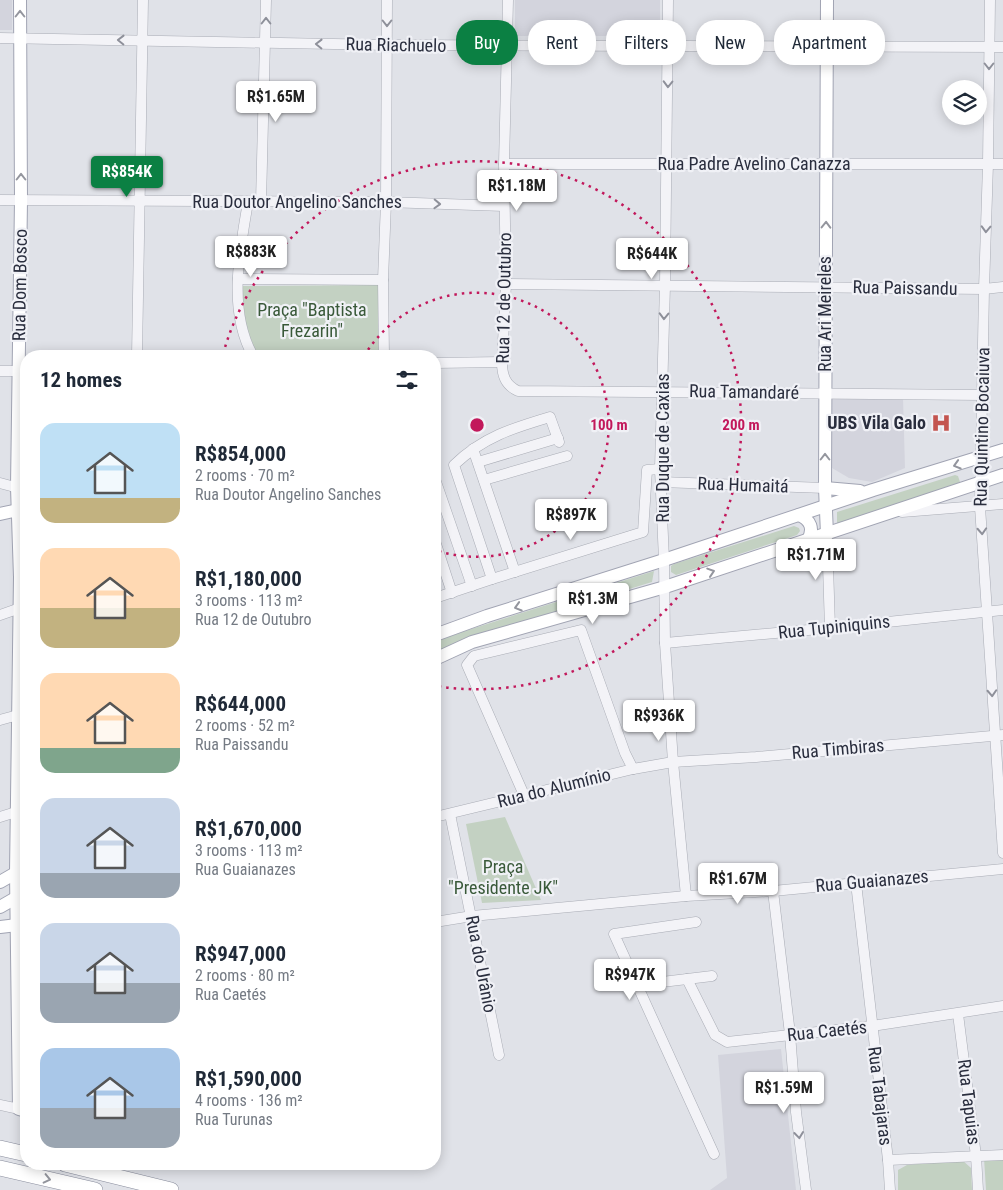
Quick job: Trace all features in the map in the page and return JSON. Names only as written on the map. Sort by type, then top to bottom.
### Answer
[{"type":"highway","points":[[0,1148],[20,1153]]},
{"type":"highway","points":[[0,1168],[96,1190]]},
{"type":"highway","points":[[89,1170],[171,1190]]},
{"type":"highway","points":[[121,1170],[171,1190]]},
{"type":"main road","name":"Rua Dom Bosco","points":[[20,0],[22,350]]},
{"type":"main road","name":"Rua Ari Meireles","points":[[827,0],[827,20]]},
{"type":"main road","name":"Rua Ari Meireles","points":[[827,534],[825,488],[825,287],[828,65]]},
{"type":"main road","points":[[441,633],[486,616],[664,560],[873,490],[1003,450]]},
{"type":"main road","points":[[441,656],[472,642],[665,587],[1003,475]]},
{"type":"main road","points":[[825,488],[849,491],[873,490]]},
{"type":"main road","name":"Rua Dom Bosco","points":[[20,500],[18,510],[20,537]]},
{"type":"main road","points":[[0,514],[18,510]]},
{"type":"main road","points":[[800,515],[810,522],[812,528],[808,540]]},
{"type":"main road","name":"Rua Dom Bosco","points":[[20,695],[16,812],[16,841],[20,864]]},
{"type":"main road","points":[[16,841],[20,849]]},
{"type":"main road","points":[[0,882],[20,871]]},
{"type":"main road","points":[[0,907],[20,896]]},
{"type":"main road","name":"Rua Dom Bosco","points":[[20,901],[16,925],[20,976]]},
{"type":"main road","points":[[0,927],[16,925]]},
{"type":"street","points":[[137,350],[143,0]]},
{"type":"street","points":[[261,202],[266,0]]},
{"type":"street","points":[[384,350],[383,280],[386,202],[387,0]]},
{"type":"street","name":"Rua 12 de Outubro","points":[[508,0],[508,20]]},
{"type":"street","name":"Rua Duque de Caxias","points":[[668,0],[668,20]]},
{"type":"street","name":"Rua Quintino Bocaiuva","points":[[990,0],[980,507],[987,611],[999,736],[1003,853]]},
{"type":"street","name":"Rua Riachuelo","points":[[0,38],[456,46]]},
{"type":"street","name":"Rua Riachuelo","points":[[518,46],[606,45]]},
{"type":"street","name":"Rua Riachuelo","points":[[686,45],[774,46]]},
{"type":"street","name":"Rua Riachuelo","points":[[885,46],[1003,47]]},
{"type":"street","name":"Rua 12 de Outubro","points":[[507,65],[504,164],[506,284],[502,372],[508,384]]},
{"type":"street","name":"Rua Duque de Caxias","points":[[668,65],[665,285],[660,469],[665,587],[665,643],[673,762],[686,896]]},
{"type":"street","name":"Rua Padre Avelino Canazza","points":[[504,164],[1003,164]]},
{"type":"street","name":"Rua Doutor Angelino Sanches","points":[[0,200],[386,202],[504,206]]},
{"type":"street","points":[[248,202],[238,279],[241,324],[251,350]]},
{"type":"street","points":[[238,279],[383,280]]},
{"type":"street","name":"Rua Paissandu","points":[[506,284],[984,289],[1003,287]]},
{"type":"street","points":[[441,363],[502,362]]},
{"type":"street","points":[[0,371],[20,371]]},
{"type":"street","name":"Rua Tamandaré","points":[[508,384],[518,391],[982,395]]},
{"type":"street","points":[[478,462],[558,440],[550,417],[504,431],[473,449],[454,465],[492,579]]},
{"type":"street","points":[[473,449],[515,572]]},
{"type":"street","points":[[484,480],[567,456]]},
{"type":"street","points":[[441,596],[643,532],[647,470],[660,469]]},
{"type":"street","name":"Rua Humaitá","points":[[661,482],[825,488]]},
{"type":"street","points":[[0,483],[20,488]]},
{"type":"street","points":[[441,496],[472,586]]},
{"type":"street","points":[[884,513],[1003,504]]},
{"type":"street","name":"Rua Ari Meireles","points":[[827,534],[830,628]]},
{"type":"street","points":[[441,559],[452,593]]},
{"type":"street","points":[[0,615],[20,608]]},
{"type":"street","name":"Rua Tupiniquins","points":[[665,643],[1003,610]]},
{"type":"street","points":[[524,795],[467,665],[474,656],[581,630],[625,753],[633,769]]},
{"type":"street","points":[[0,720],[18,715]]},
{"type":"street","name":"Rua Timbiras","points":[[673,762],[756,757],[999,736]]},
{"type":"street","name":"Rua do Alumínio","points":[[441,816],[633,769],[673,762]]},
{"type":"street","points":[[0,817],[16,812]]},
{"type":"street","name":"Rua do Urânio","points":[[450,814],[499,1055]]},
{"type":"street","name":"Rua Guaianazes","points":[[441,921],[472,916],[686,896],[773,891],[1003,869]]},
{"type":"street","name":"Rua Tabajaras","points":[[856,883],[890,1190]]},
{"type":"street","points":[[773,891],[806,1190]]},
{"type":"street","points":[[696,922],[614,934],[714,1154]]},
{"type":"street","points":[[636,985],[712,976]]},
{"type":"street","name":"Rua Caetés","points":[[687,979],[715,1035],[727,1042],[872,1026],[1003,1006]]},
{"type":"street","name":"Rua Tapuias","points":[[958,1014],[976,1156],[978,1190]]},
{"type":"street","points":[[0,1104],[20,1109]]},
{"type":"street","points":[[888,1160],[1003,1155]]},
{"type":"shaded area","points":[[0,0],[12,0],[12,30],[0,30]]},
{"type":"shaded area","points":[[515,0],[660,0],[660,20],[606,20],[606,36],[596,36],[596,20],[528,20],[528,36],[518,36],[518,20],[515,20]]},
{"type":"shaded area","points":[[830,394],[903,397],[905,468],[872,482],[849,478],[832,468]]},
{"type":"shaded area","points":[[781,1049],[796,1190],[710,1190],[727,1178],[718,1055]]},
{"type":"green space","name":"Praça \"Baptista Frezarin\"","points":[[379,285],[381,350],[255,350],[245,324],[242,286]]},
{"type":"green space","points":[[955,475],[958,476],[960,482],[956,484],[837,524],[837,512]]},
{"type":"green space","points":[[794,526],[799,528],[800,531],[797,535],[676,575],[671,572],[671,566],[674,564]]},
{"type":"green space","points":[[654,571],[652,582],[455,643],[441,651],[441,640]]},
{"type":"green space","name":"Praça \"Presidente JK\"","points":[[505,817],[541,900],[482,903],[466,824]]},
{"type":"green space","points":[[1003,1157],[1003,1190],[986,1190],[984,1158]]},
{"type":"green space","points":[[962,1160],[971,1168],[972,1190],[898,1190],[898,1170],[907,1165]]},
{"type":"place","name":"UBS Vila Galo","points":[[941,423]]}]
